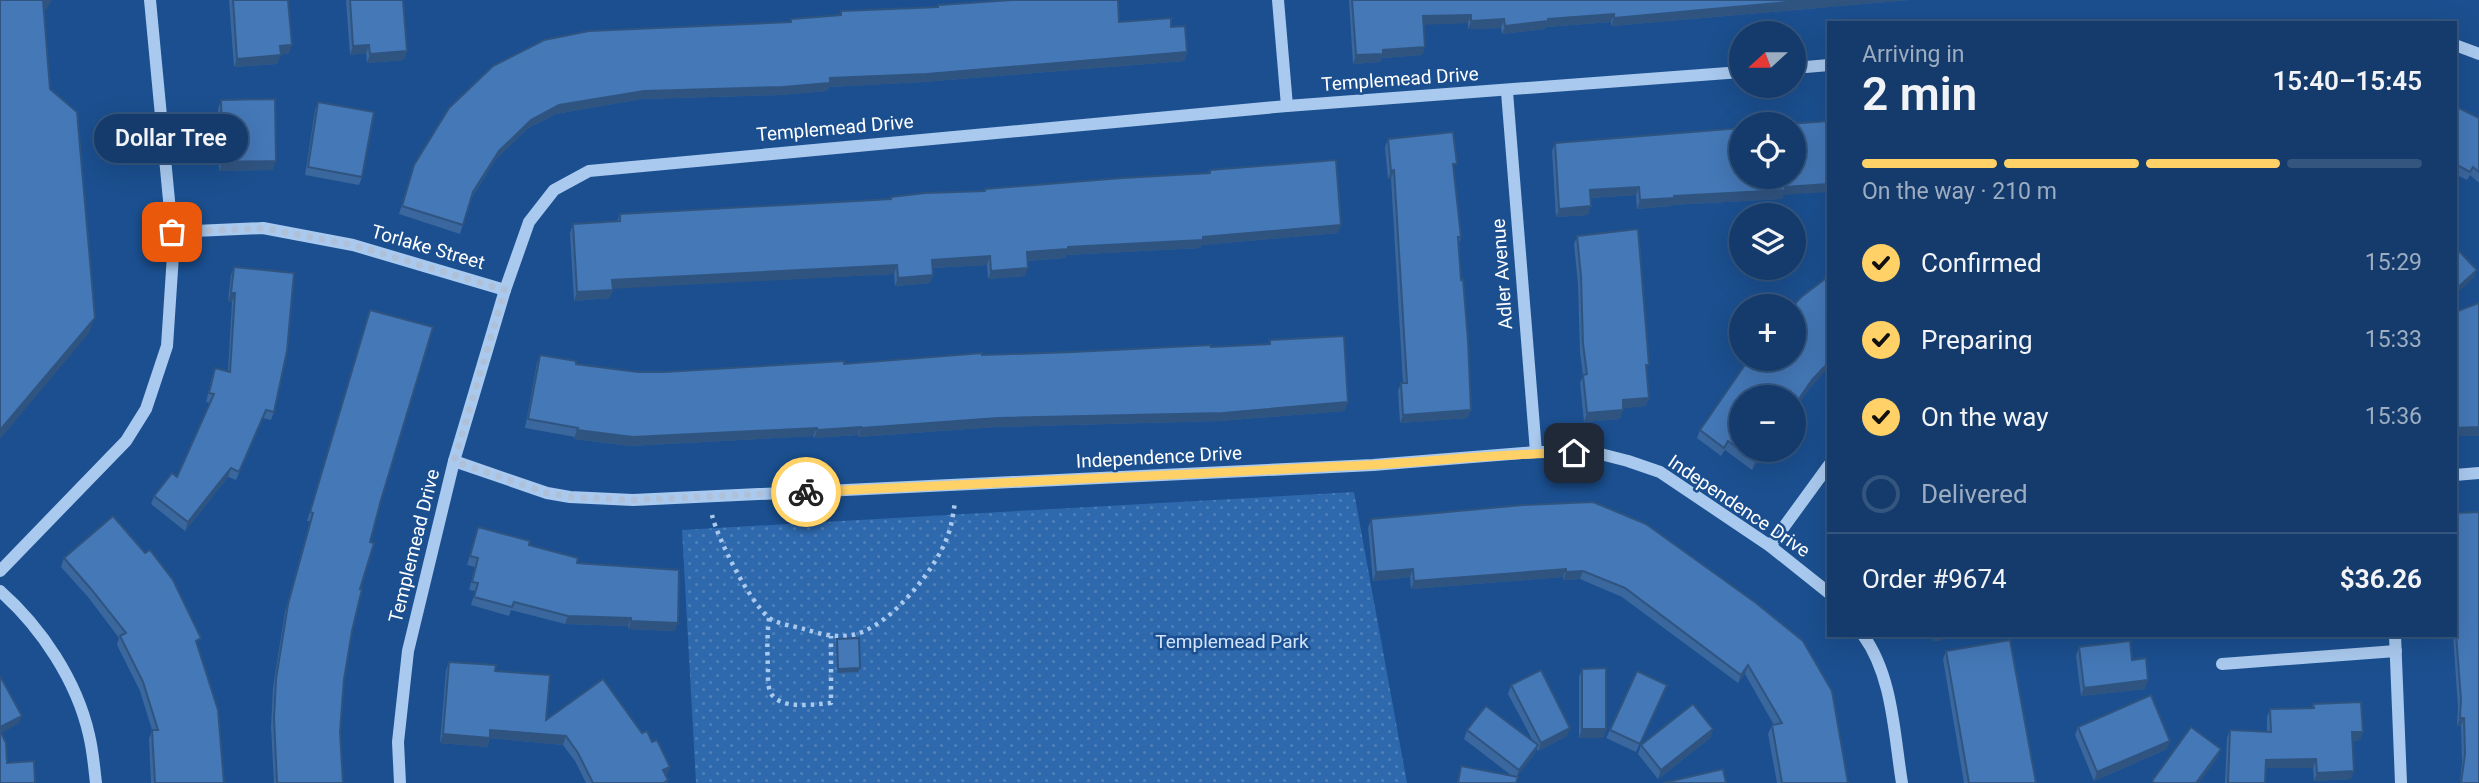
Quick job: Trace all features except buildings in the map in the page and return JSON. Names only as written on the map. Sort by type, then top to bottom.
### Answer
[{"type":"street","points":[[0,571],[125,441],[146,409],[167,346],[172,232],[150,0]]},
{"type":"street","points":[[1278,0],[1287,106]]},
{"type":"street","points":[[2457,46],[2479,54]]},
{"type":"street","points":[[1806,67],[1827,65]]},
{"type":"street","name":"Templemead Drive","points":[[400,783],[398,742],[408,651],[454,461],[505,290],[529,222],[554,190],[589,171],[1287,106],[1507,92],[1729,73]]},
{"type":"street","name":"Adler Avenue","points":[[1507,92],[1536,453]]},
{"type":"street","name":"Torlake Street","points":[[172,232],[263,228],[353,245],[505,290]]},
{"type":"street","name":"Independence Drive","points":[[454,461],[547,493],[570,497],[633,500],[957,486],[1593,452],[1660,472],[1770,546],[1827,591]]},
{"type":"street","points":[[1770,546],[1827,468]]},
{"type":"street","points":[[2457,474],[2479,473]]},
{"type":"street","points":[[0,591],[15,604],[53,655],[74,691],[89,735],[96,783]]},
{"type":"street","points":[[1865,637],[1871,645],[1886,687],[1902,783]]},
{"type":"street","points":[[2395,637],[2401,783]]},
{"type":"street","points":[[2222,664],[2396,651]]},
{"type":"path","points":[[708,497],[713,521],[728,556],[747,589],[769,618],[831,636],[856,635],[888,616],[912,593],[929,570],[948,536],[957,486]]},
{"type":"path","points":[[769,618],[765,643],[768,684],[772,695],[782,702],[831,703],[831,636]]},
{"type":"green space","name":"Templemead Park","points":[[1354,492],[1407,783],[696,783],[682,530]]},
{"type":"way so far","points":[[172,232],[263,228],[353,245],[505,290],[454,461],[547,493],[570,497],[633,500],[806,492]]},
{"type":"place","name":"Dollar Tree","points":[[172,232]]},
{"type":"route","points":[[806,492],[1032,483],[1373,465],[1536,453],[1574,453]]}]
